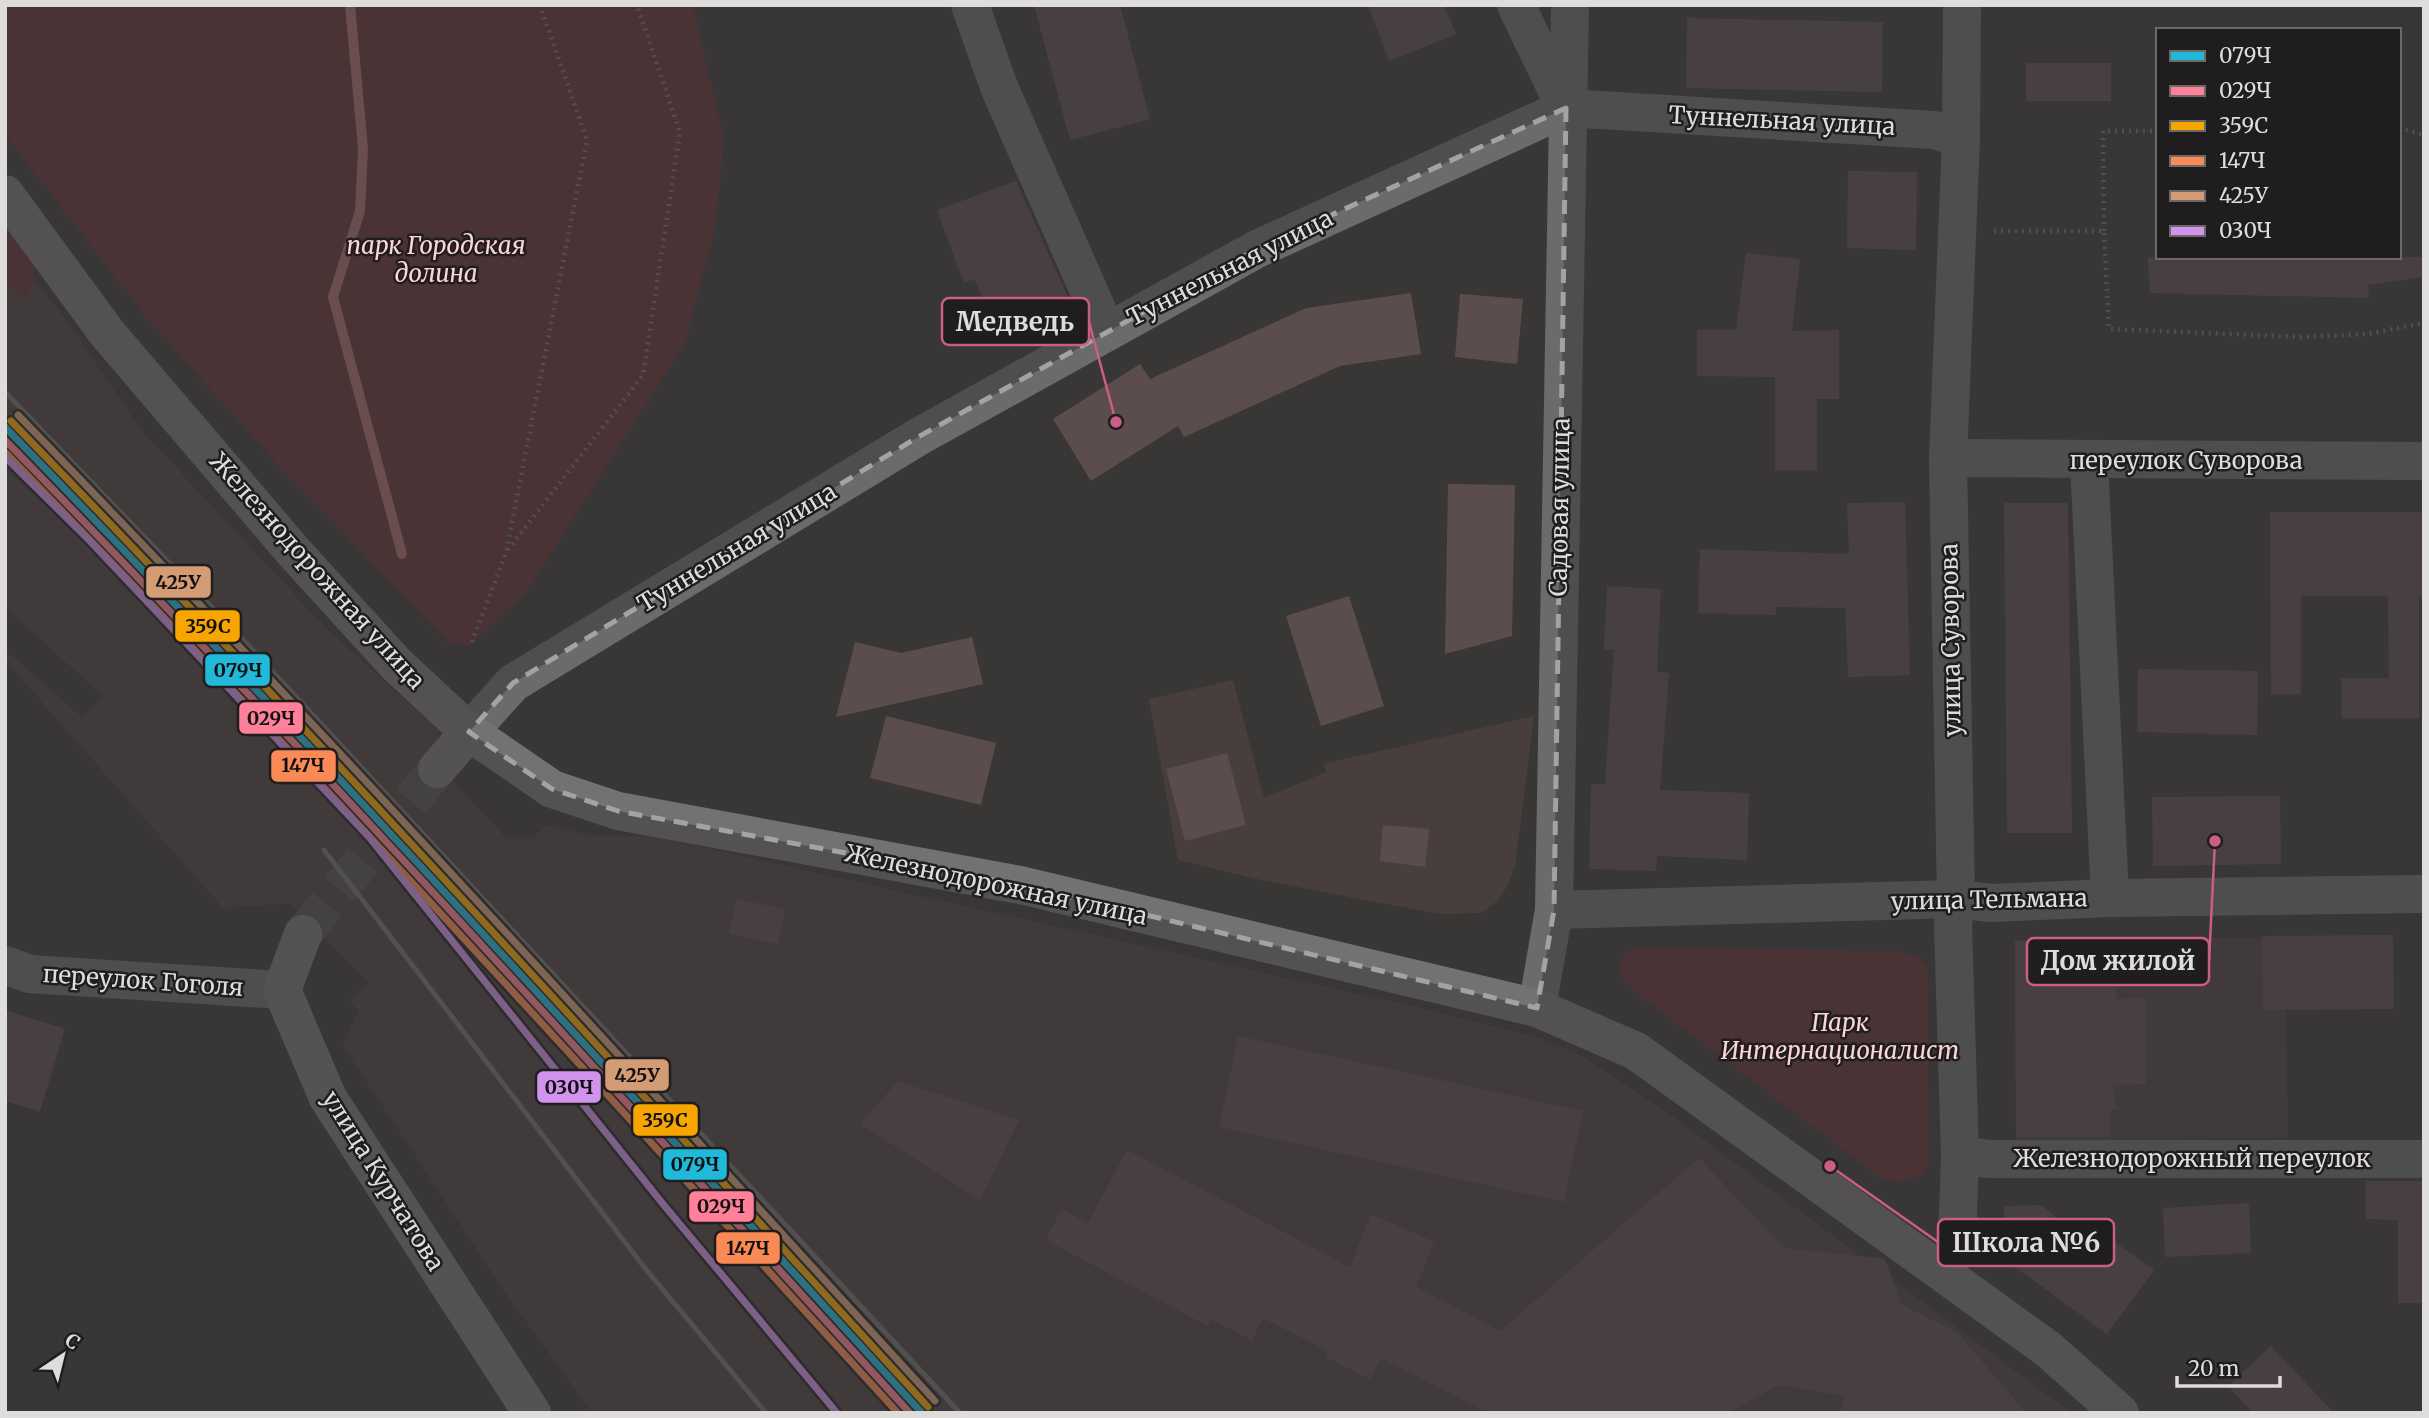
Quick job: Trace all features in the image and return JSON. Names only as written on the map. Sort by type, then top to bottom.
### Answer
[{"type":"highway","name":"Железнодорожная улица","points":[[5,194],[107,333],[284,540],[396,664],[469,732],[552,789],[618,811],[1020,885],[1537,1008],[1636,1051],[2049,1350],[2120,1413]]},
{"type":"main road","points":[[437,769],[469,732]]},
{"type":"main road","points":[[282,990],[303,934]]},
{"type":"main road","name":"улица Курчатова","points":[[282,990],[328,1098],[533,1413]]},
{"type":"street","points":[[970,5],[999,87],[1107,332]]},
{"type":"street","points":[[1516,5],[1566,108]]},
{"type":"street","name":"Садовая улица","points":[[1537,1008],[1553,910],[1570,5]]},
{"type":"street","name":"улица Суворова","points":[[1943,1272],[1957,1244],[1959,1156],[1953,925],[1956,899],[1948,458],[1961,138],[1962,5]]},
{"type":"street","name":"Туннельная улица","points":[[469,732],[513,683],[918,437],[1256,249],[1566,108],[1934,130],[1961,138]]},
{"type":"street","name":"переулок Суворова","points":[[1948,458],[2089,461],[2424,461]]},
{"type":"street","points":[[2089,461],[2110,898]]},
{"type":"street","name":"улица Тельмана","points":[[1553,910],[1956,899],[1991,904],[2110,898],[2424,894]]},
{"type":"street","name":"переулок Гоголя","points":[[5,965],[30,974],[282,990]]},
{"type":"street","name":"Железнодорожный переулок","points":[[1959,1156],[1990,1159],[2424,1159]]},
{"type":"path","points":[[472,642],[506,553],[587,140],[540,5]]},
{"type":"path","points":[[506,553],[643,375],[680,132],[637,5]]},
{"type":"path","points":[[2401,129],[2424,135]]},
{"type":"path","points":[[2156,131],[2103,131],[2109,329],[2301,337],[2368,334],[2424,323]]},
{"type":"path","points":[[1987,231],[2104,231]]},
{"type":"highlighted area","points":[[1566,108],[1554,910],[1537,1008],[1020,885],[618,811],[552,789],[469,732],[513,683],[918,437],[1257,249]]},
{"type":"shaded area","points":[[5,244],[66,319],[142,431],[326,628],[438,730],[439,766],[505,837],[534,837],[547,825],[594,836],[653,836],[1412,1006],[1540,1038],[1582,1056],[1672,1116],[2072,1413],[592,1413],[507,1295],[343,1046],[358,1011],[350,1001],[369,982],[290,903],[223,908],[5,660],[5,650],[83,718],[103,696],[5,607]]},
{"type":"shaded area","points":[[1233,680],[1264,798],[1326,772],[1323,764],[1534,716],[1515,866],[1507,887],[1497,901],[1482,913],[1439,914],[1261,880],[1178,860],[1149,699]]},
{"type":"shaded area","points":[[2285,937],[2288,1137],[2016,1144],[2015,940]]},
{"type":"green space","name":"парк Городская долина","points":[[5,5],[693,5],[724,140],[715,230],[685,343],[525,594],[468,647],[449,643],[279,466],[146,317],[5,134]]},
{"type":"green space","points":[[5,217],[25,246],[34,267],[34,278],[22,298],[5,282]]},
{"type":"green space","name":"Парк Интернационалист","points":[[1641,947],[1894,951],[1915,955],[1927,965],[1929,1159],[1925,1174],[1898,1183],[1882,1179],[1639,995],[1622,977],[1619,964],[1625,951]]},
{"type":"building","points":[[1034,5],[1120,5],[1150,119],[1070,140]]},
{"type":"building","points":[[1368,5],[1444,5],[1456,34],[1389,61]]},
{"type":"building","points":[[1687,18],[1883,22],[1882,92],[1686,88]]},
{"type":"building","points":[[2026,63],[2111,63],[2111,101],[2026,101]]},
{"type":"building","points":[[1848,171],[1917,172],[1916,250],[1847,248]]},
{"type":"building","points":[[1016,181],[1074,311],[997,339],[975,279],[964,283],[937,210]]},
{"type":"building","points":[[1746,253],[1800,259],[1792,331],[1839,330],[1839,399],[1817,399],[1817,470],[1775,470],[1775,377],[1697,376],[1697,330],[1736,330]]},
{"type":"building","points":[[2148,257],[2424,257],[2424,277],[2368,285],[2369,298],[2150,293]]},
{"type":"building","points":[[1411,293],[1421,354],[1340,366],[1184,437],[1178,426],[1091,481],[1053,419],[1140,364],[1150,379],[1306,308]]},
{"type":"building","points":[[1460,294],[1523,299],[1517,364],[1455,357]]},
{"type":"building","points":[[1448,484],[1515,485],[1512,636],[1445,654]]},
{"type":"building","points":[[1905,502],[1910,675],[1848,677],[1845,608],[1776,607],[1776,615],[1698,613],[1700,549],[1849,554],[1847,503]]},
{"type":"building","points":[[2004,503],[2068,503],[2072,833],[2007,833]]},
{"type":"building","points":[[2270,512],[2424,512],[2424,596],[2419,596],[2419,718],[2342,718],[2341,678],[2389,678],[2388,596],[2301,596],[2301,694],[2271,694]]},
{"type":"building","points":[[1607,586],[1661,589],[1657,672],[1669,673],[1660,790],[1749,793],[1747,860],[1657,856],[1656,871],[1589,869],[1591,784],[1605,784],[1614,650],[1604,649]]},
{"type":"building","points":[[1349,596],[1384,706],[1321,726],[1286,616]]},
{"type":"building","points":[[972,637],[983,684],[836,717],[855,642],[901,653]]},
{"type":"building","points":[[2138,669],[2258,671],[2257,735],[2137,732]]},
{"type":"building","points":[[886,716],[996,743],[981,805],[870,778]]},
{"type":"building","points":[[1227,753],[1246,825],[1185,841],[1166,769]]},
{"type":"building","points":[[2280,796],[2281,864],[2153,866],[2152,797]]},
{"type":"building","points":[[1383,825],[1429,829],[1425,867],[1380,861]]},
{"type":"building","points":[[736,899],[785,909],[778,944],[729,934]]},
{"type":"building","points":[[2393,935],[2394,1009],[2263,1010],[2262,936]]},
{"type":"building","points":[[2108,940],[2109,980],[2115,977],[2116,999],[2146,998],[2146,1084],[2113,1085],[2117,1110],[2110,1110],[2110,1137],[2016,1137],[2015,941]]},
{"type":"building","points":[[5,1010],[65,1029],[40,1111],[5,1101]]},
{"type":"building","points":[[1238,1036],[1583,1111],[1564,1202],[1219,1127]]},
{"type":"building","points":[[898,1081],[1019,1120],[980,1200],[860,1124]]},
{"type":"building","points":[[1127,1150],[1350,1267],[1371,1214],[1434,1242],[1416,1287],[1500,1331],[1699,1158],[1784,1248],[1885,1259],[1901,1304],[1958,1333],[2026,1413],[1840,1413],[1845,1396],[1779,1385],[1727,1413],[1489,1413],[1381,1358],[1370,1379],[1325,1357],[1328,1351],[1263,1318],[1252,1340],[1211,1319],[1208,1326],[1046,1240],[1061,1209],[1088,1223]]},
{"type":"building","points":[[2365,1181],[2424,1181],[2424,1303],[2398,1303],[2398,1220],[2366,1219]]},
{"type":"building","points":[[2249,1203],[2251,1253],[2165,1257],[2163,1208]]},
{"type":"building","points":[[2041,1205],[2101,1256],[2112,1240],[2154,1270],[2107,1334],[2007,1261],[2004,1206]]},
{"type":"building","points":[[2271,1346],[2334,1413],[2253,1413],[2228,1386]]},
{"type":"waterway","points":[[350,5],[363,149],[360,211],[333,297],[402,554]]},
{"type":"tunnel","points":[[303,934],[437,769]]},
{"type":"railway","points":[[5,392],[249,646],[960,1413]]},
{"type":"railway","points":[[324,850],[644,1267],[766,1413]]},
{"type":"transit line","name":"425У","points":[[18,415],[366,781],[935,1401]]},
{"type":"transit line","name":"359С","points":[[11,421],[359,787],[928,1407]]},
{"type":"transit line","name":"079Ч","points":[[5,427],[353,793],[922,1413]]},
{"type":"transit line","name":"029Ч","points":[[5,440],[348,801],[910,1413]]},
{"type":"transit line","name":"147Ч","points":[[5,452],[344,809],[898,1413]]},
{"type":"transit line","name":"030Ч","points":[[5,457],[89,540],[369,837],[663,1204],[837,1413]]},
{"type":"place","name":"Медведь","points":[[1116,422]]},
{"type":"place","name":"Дом жилой","points":[[2215,841]]},
{"type":"place","name":"Школа №6","points":[[1830,1166]]}]
